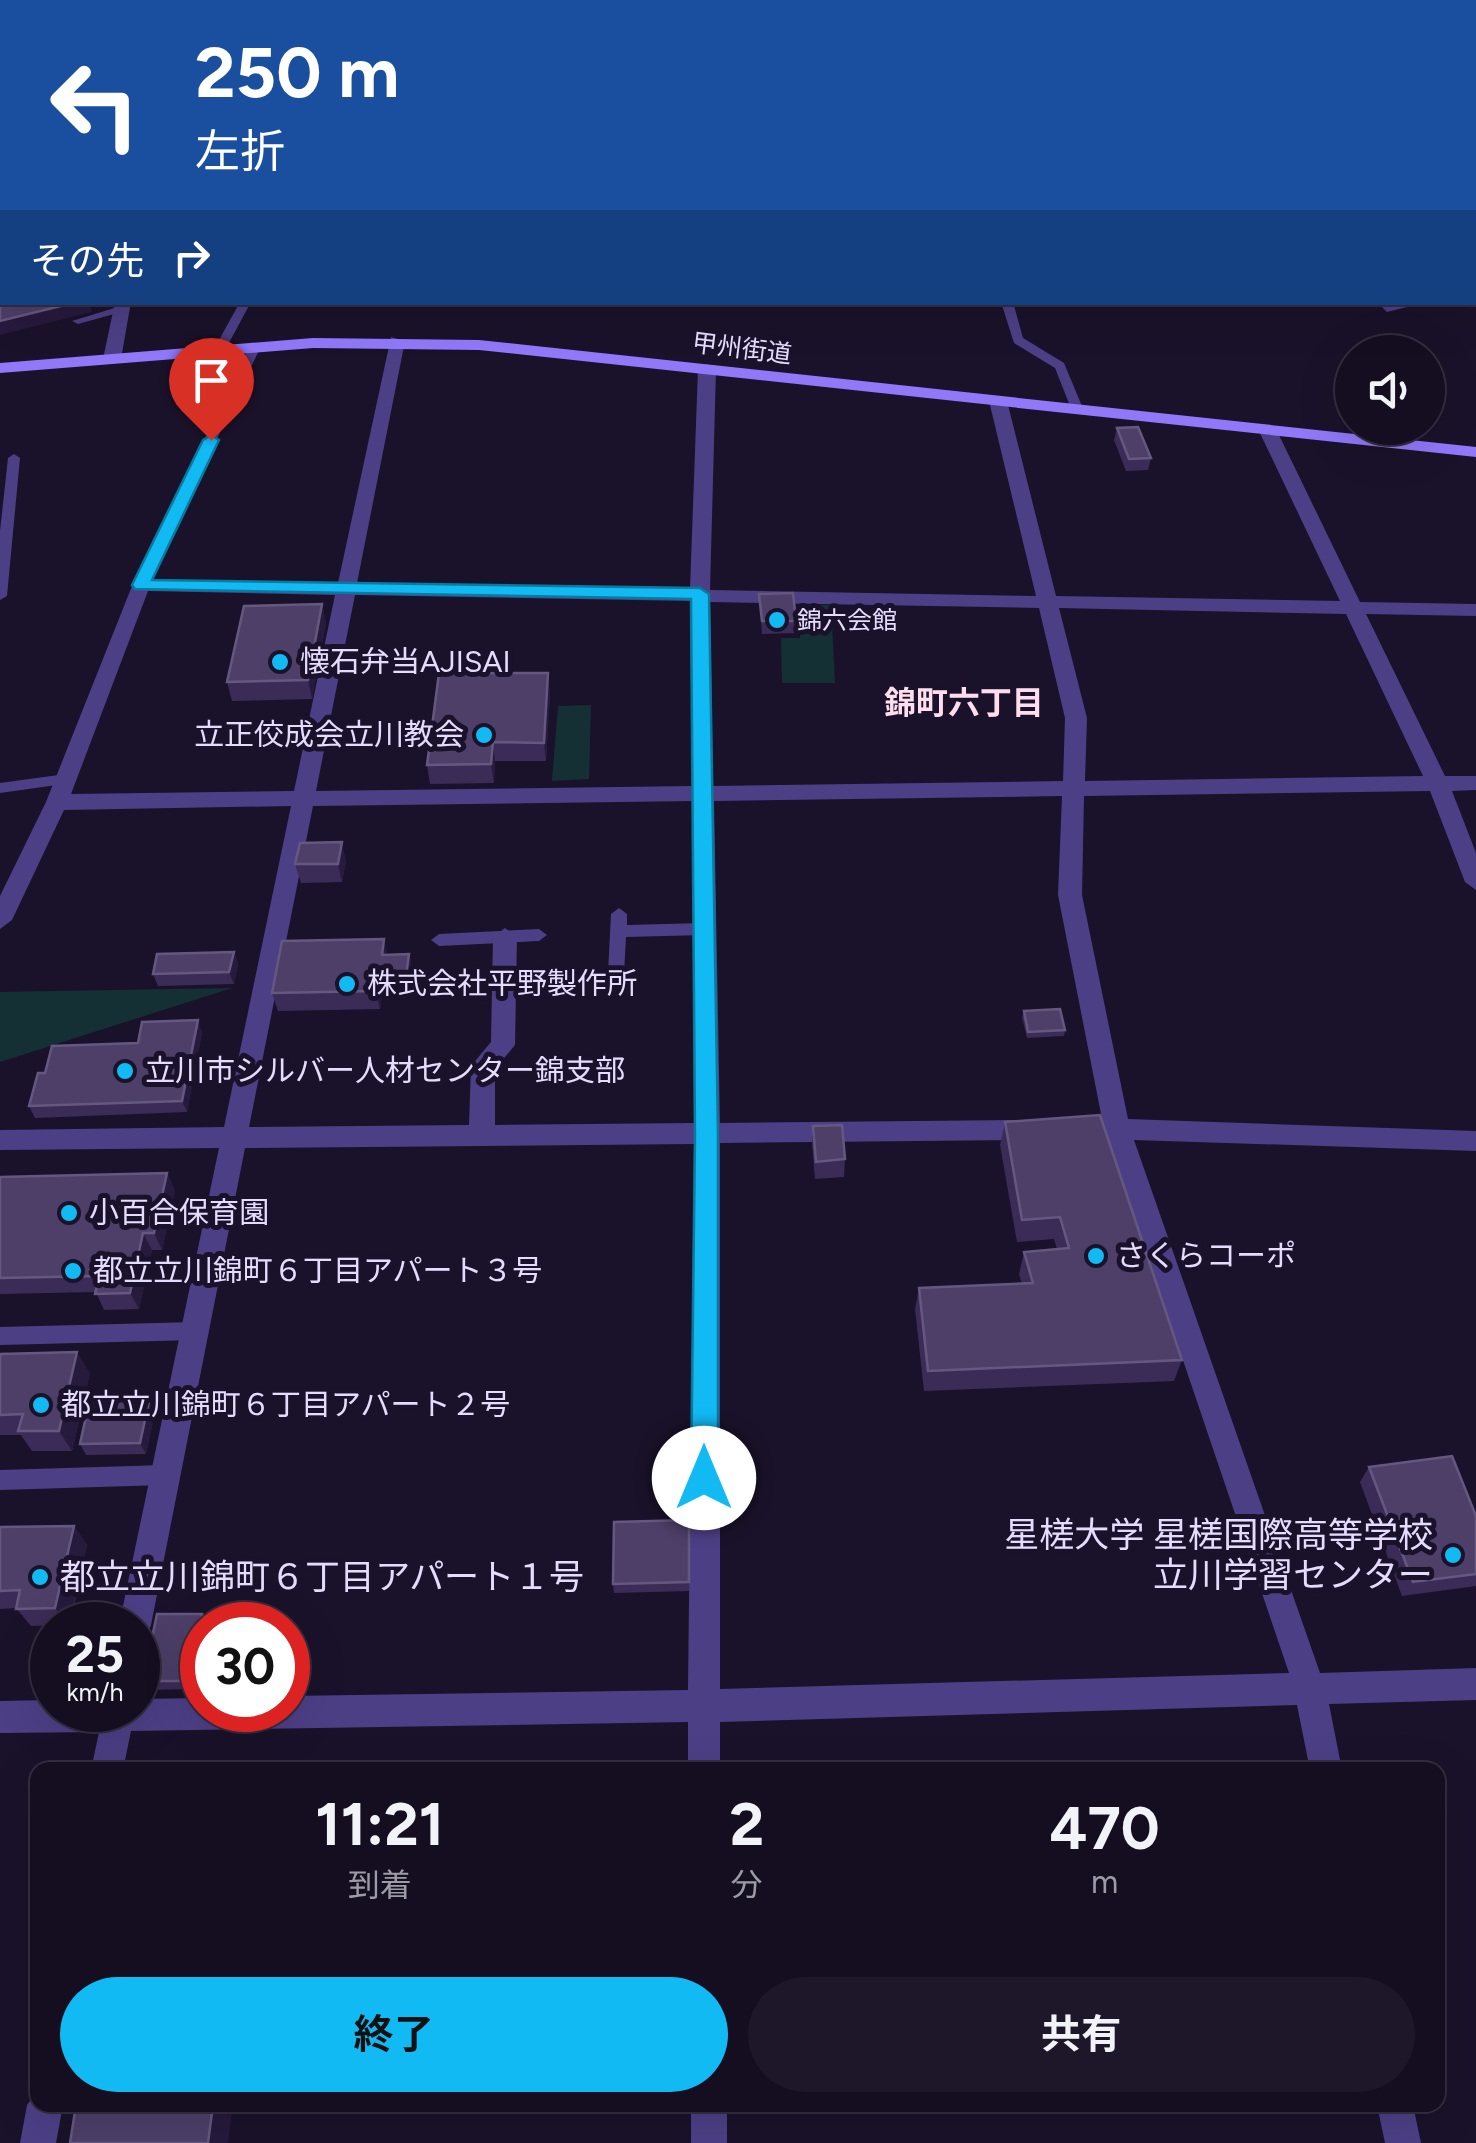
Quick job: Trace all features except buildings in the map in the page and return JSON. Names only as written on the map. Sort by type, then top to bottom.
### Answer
[{"type":"main road","name":"甲州街道","points":[[0,368],[255,346],[396,341],[706,369],[1476,452]]},
{"type":"street","points":[[112,359],[122,306]]},
{"type":"street","points":[[139,1602],[396,341]]},
{"type":"street","points":[[704,1762],[707,1136],[700,594],[706,369]]},
{"type":"street","points":[[998,401],[1076,718],[1070,896],[1116,1129],[1310,1688],[1324,1762]]},
{"type":"street","points":[[1268,431],[1438,784],[1476,882]]},
{"type":"street","points":[[0,920],[57,802],[141,585],[1476,610]]},
{"type":"street","points":[[57,802],[1476,783]]},
{"type":"street","points":[[482,1138],[483,1066],[503,1045],[505,937]]},
{"type":"street","points":[[0,1140],[1116,1129],[1476,1141]]},
{"type":"street","points":[[160,1713],[703,1706],[1476,1684]]},
{"type":"street","points":[[0,1717],[30,1716]]},
{"type":"street","points":[[109,1762],[115,1732]]},
{"type":"street","points":[[38,2143],[44,2112]]},
{"type":"street","points":[[708,2112],[709,2143]]},
{"type":"street","points":[[1397,2112],[1403,2143]]},
{"type":"lane","points":[[220,349],[244,305]]},
{"type":"lane","points":[[1007,305],[1018,340],[1060,366],[1078,410]]},
{"type":"lane","points":[[1384,305],[1387,309],[1407,305]]},
{"type":"lane","points":[[78,321],[122,306]]},
{"type":"lane","points":[[141,585],[255,346]]},
{"type":"lane","points":[[0,596],[14,458]]},
{"type":"lane","points":[[0,788],[66,779]]},
{"type":"lane","points":[[616,973],[618,922],[704,929]]},
{"type":"lane","points":[[439,940],[538,935]]},
{"type":"lane","points":[[0,1336],[196,1331]]},
{"type":"lane","points":[[0,1480],[164,1475]]},
{"type":"green space","points":[[799,605],[831,605],[835,683],[782,683],[781,638],[800,638]]},
{"type":"green space","points":[[591,705],[589,779],[552,781],[558,706]]},
{"type":"green space","points":[[232,988],[0,1062],[0,992]]},
{"type":"place","name":"錦六会館","points":[[777,620]]},
{"type":"place","name":"懐石弁当AJISAI","points":[[280,662]]},
{"type":"place","name":"立正佼成会立川教会","points":[[484,735]]},
{"type":"place","name":"株式会社平野製作所","points":[[347,984]]},
{"type":"place","name":"立川市シルバー人材センター錦支部","points":[[125,1071]]},
{"type":"place","name":"小百合保育園","points":[[69,1213]]},
{"type":"place","name":"さくらコーポ","points":[[1096,1256]]},
{"type":"place","name":"都立立川錦町６丁目アパート３号","points":[[73,1271]]},
{"type":"place","name":"都立立川錦町６丁目アパート２号","points":[[41,1405]]},
{"type":"place","name":"星槎大学 星槎国際高等学校 立川学習センター","points":[[1453,1555]]},
{"type":"place","name":"都立立川錦町６丁目アパート１号","points":[[40,1577]]},
{"type":"district","name":"錦町六丁目","points":[[964,703]]},
{"type":"route","points":[[211,440],[164,529],[141,585],[700,594],[707,1136],[704,1478]]}]
